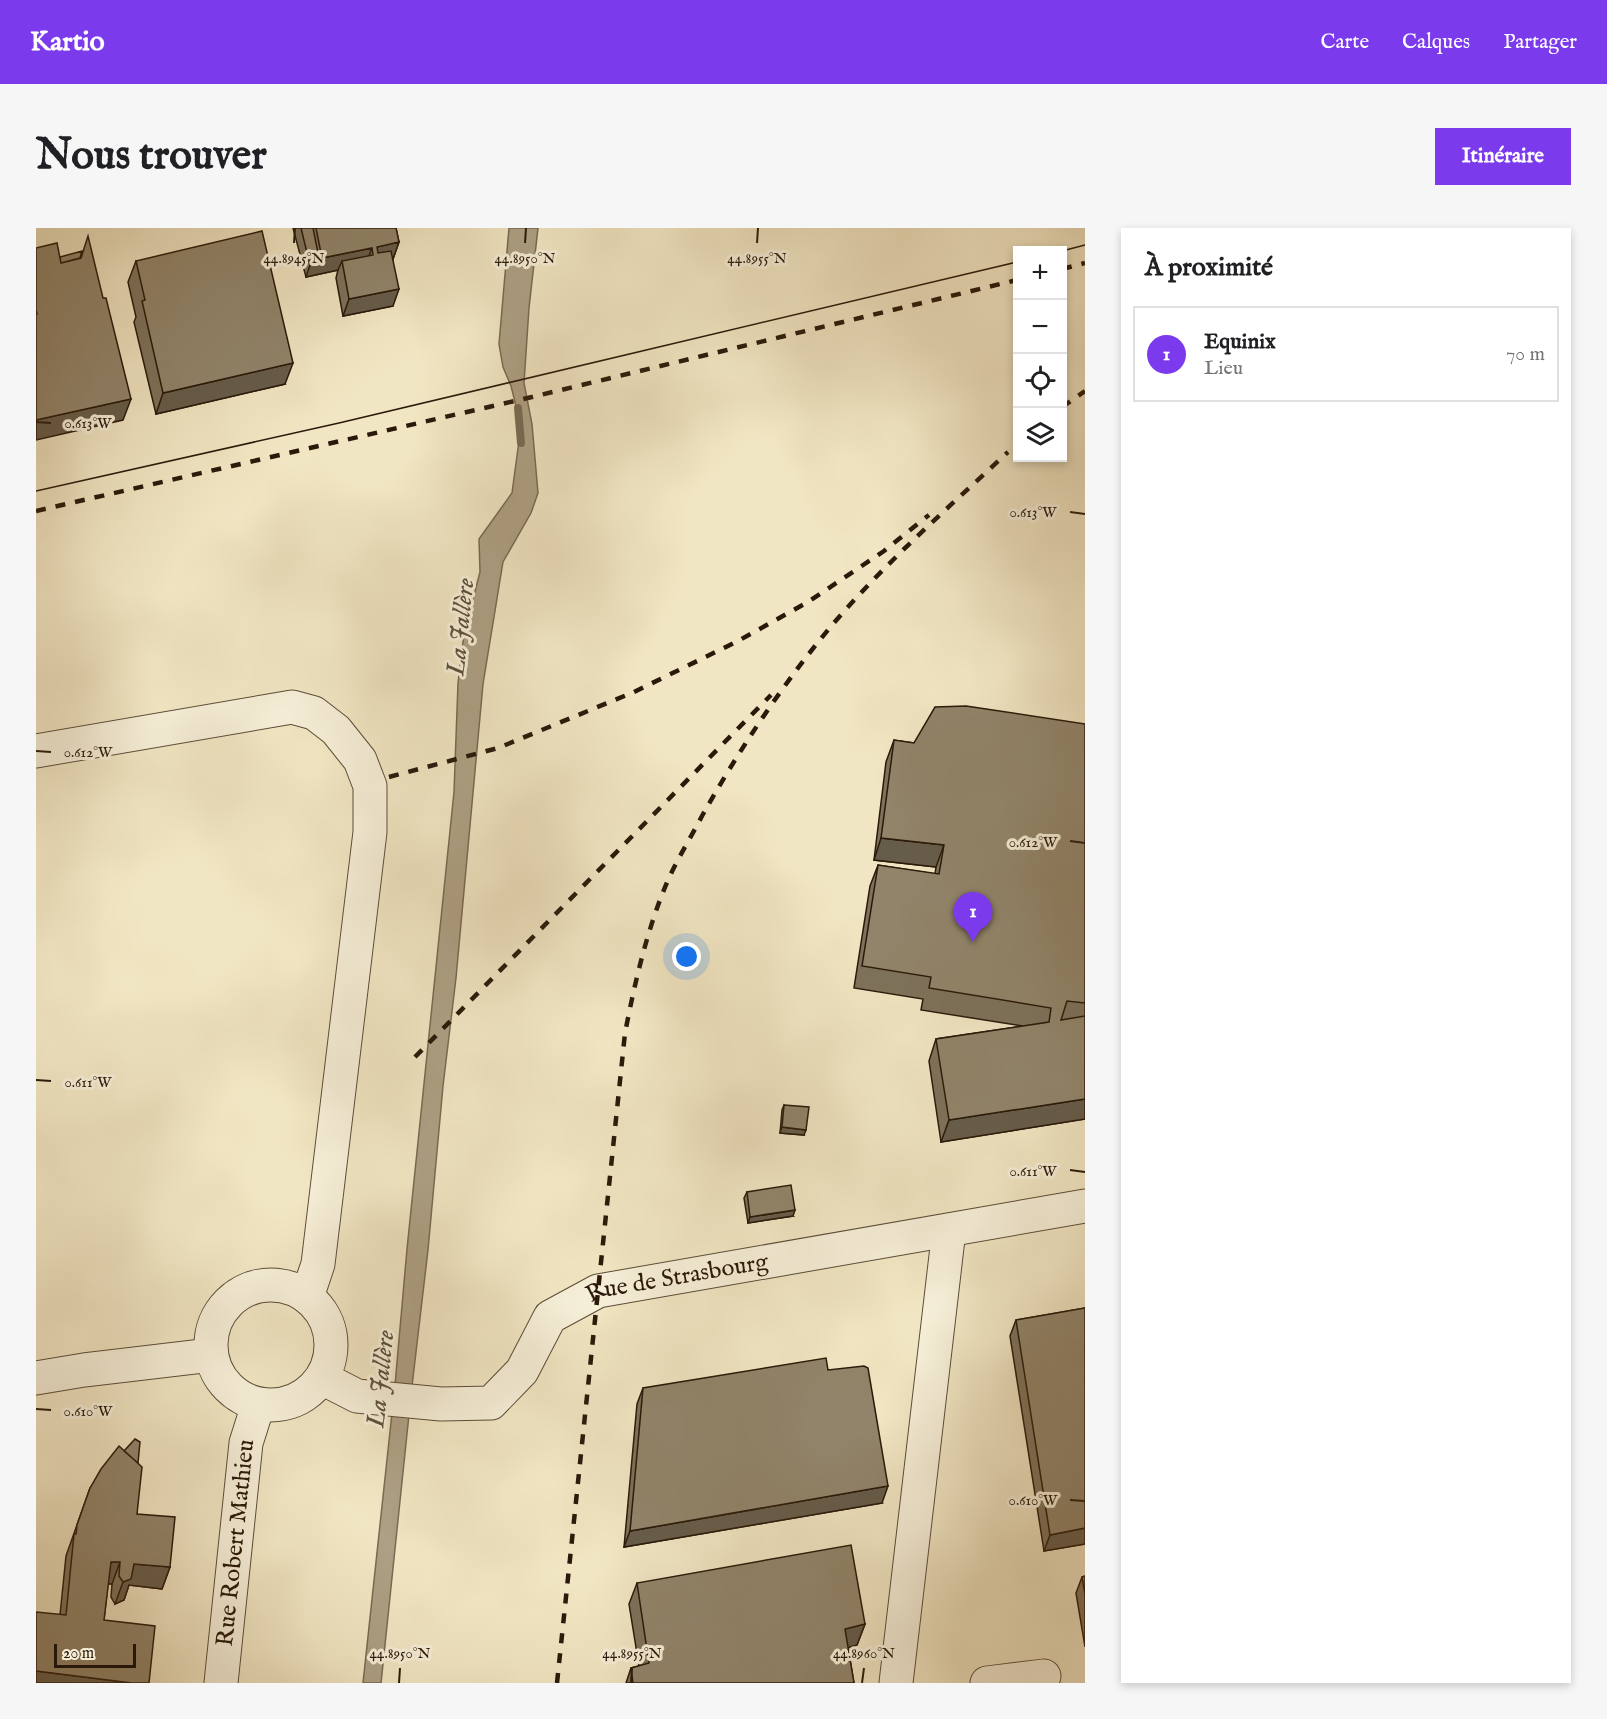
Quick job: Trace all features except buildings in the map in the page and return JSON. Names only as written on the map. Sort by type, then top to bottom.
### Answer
[{"type":"street","points":[[36,751],[292,707],[314,713],[336,730],[360,760],[370,786],[370,832],[318,1264],[308,1297]]},
{"type":"street","name":"Rue de Strasbourg","points":[[322,1378],[357,1396],[441,1404],[491,1403],[522,1371],[550,1317],[598,1291],[1085,1206]]},
{"type":"street","points":[[896,1683],[949,1230]]},
{"type":"street","points":[[274,1285],[291,1289],[308,1297],[320,1310],[328,1326],[331,1344],[329,1362],[322,1378],[310,1392],[294,1401],[276,1406],[258,1405],[241,1398],[227,1387],[217,1372],[211,1355],[211,1337],[216,1320],[226,1305],[240,1293],[256,1287],[274,1285]]},
{"type":"street","points":[[36,1378],[211,1355]]},
{"type":"street","name":"Rue Robert Mathieu","points":[[221,1683],[246,1443],[258,1405]]},
{"type":"street","points":[[987,1683],[1044,1676]]},
{"type":"shaded area","points":[[509,228],[538,228],[524,383],[532,424],[538,493],[531,513],[503,562],[483,684],[456,978],[381,1683],[363,1683],[454,792],[458,683],[464,634],[480,572],[479,539],[512,493],[521,426],[511,386],[503,367],[499,344]]},
{"type":"waterway","name":"La Jallère","points":[[518,408],[521,443]]},
{"type":"tram line","points":[[1067,250],[1085,245]]},
{"type":"tram line","points":[[36,491],[339,423],[1013,263]]},
{"type":"railway","points":[[1067,268],[1085,263]]},
{"type":"railway","points":[[36,511],[532,397],[1013,281]]},
{"type":"railway","points":[[1067,404],[1085,391]]},
{"type":"railway","points":[[557,1683],[625,1033],[642,956],[654,917],[680,856],[731,766],[763,717],[815,646],[853,601],[896,557],[1008,452]]},
{"type":"railway","points":[[389,777],[498,748],[634,692],[738,641],[808,602],[884,551],[929,515]]},
{"type":"railway","points":[[415,1057],[771,695]]},
{"type":"place","name":"Equinix","points":[[973,942]]}]
